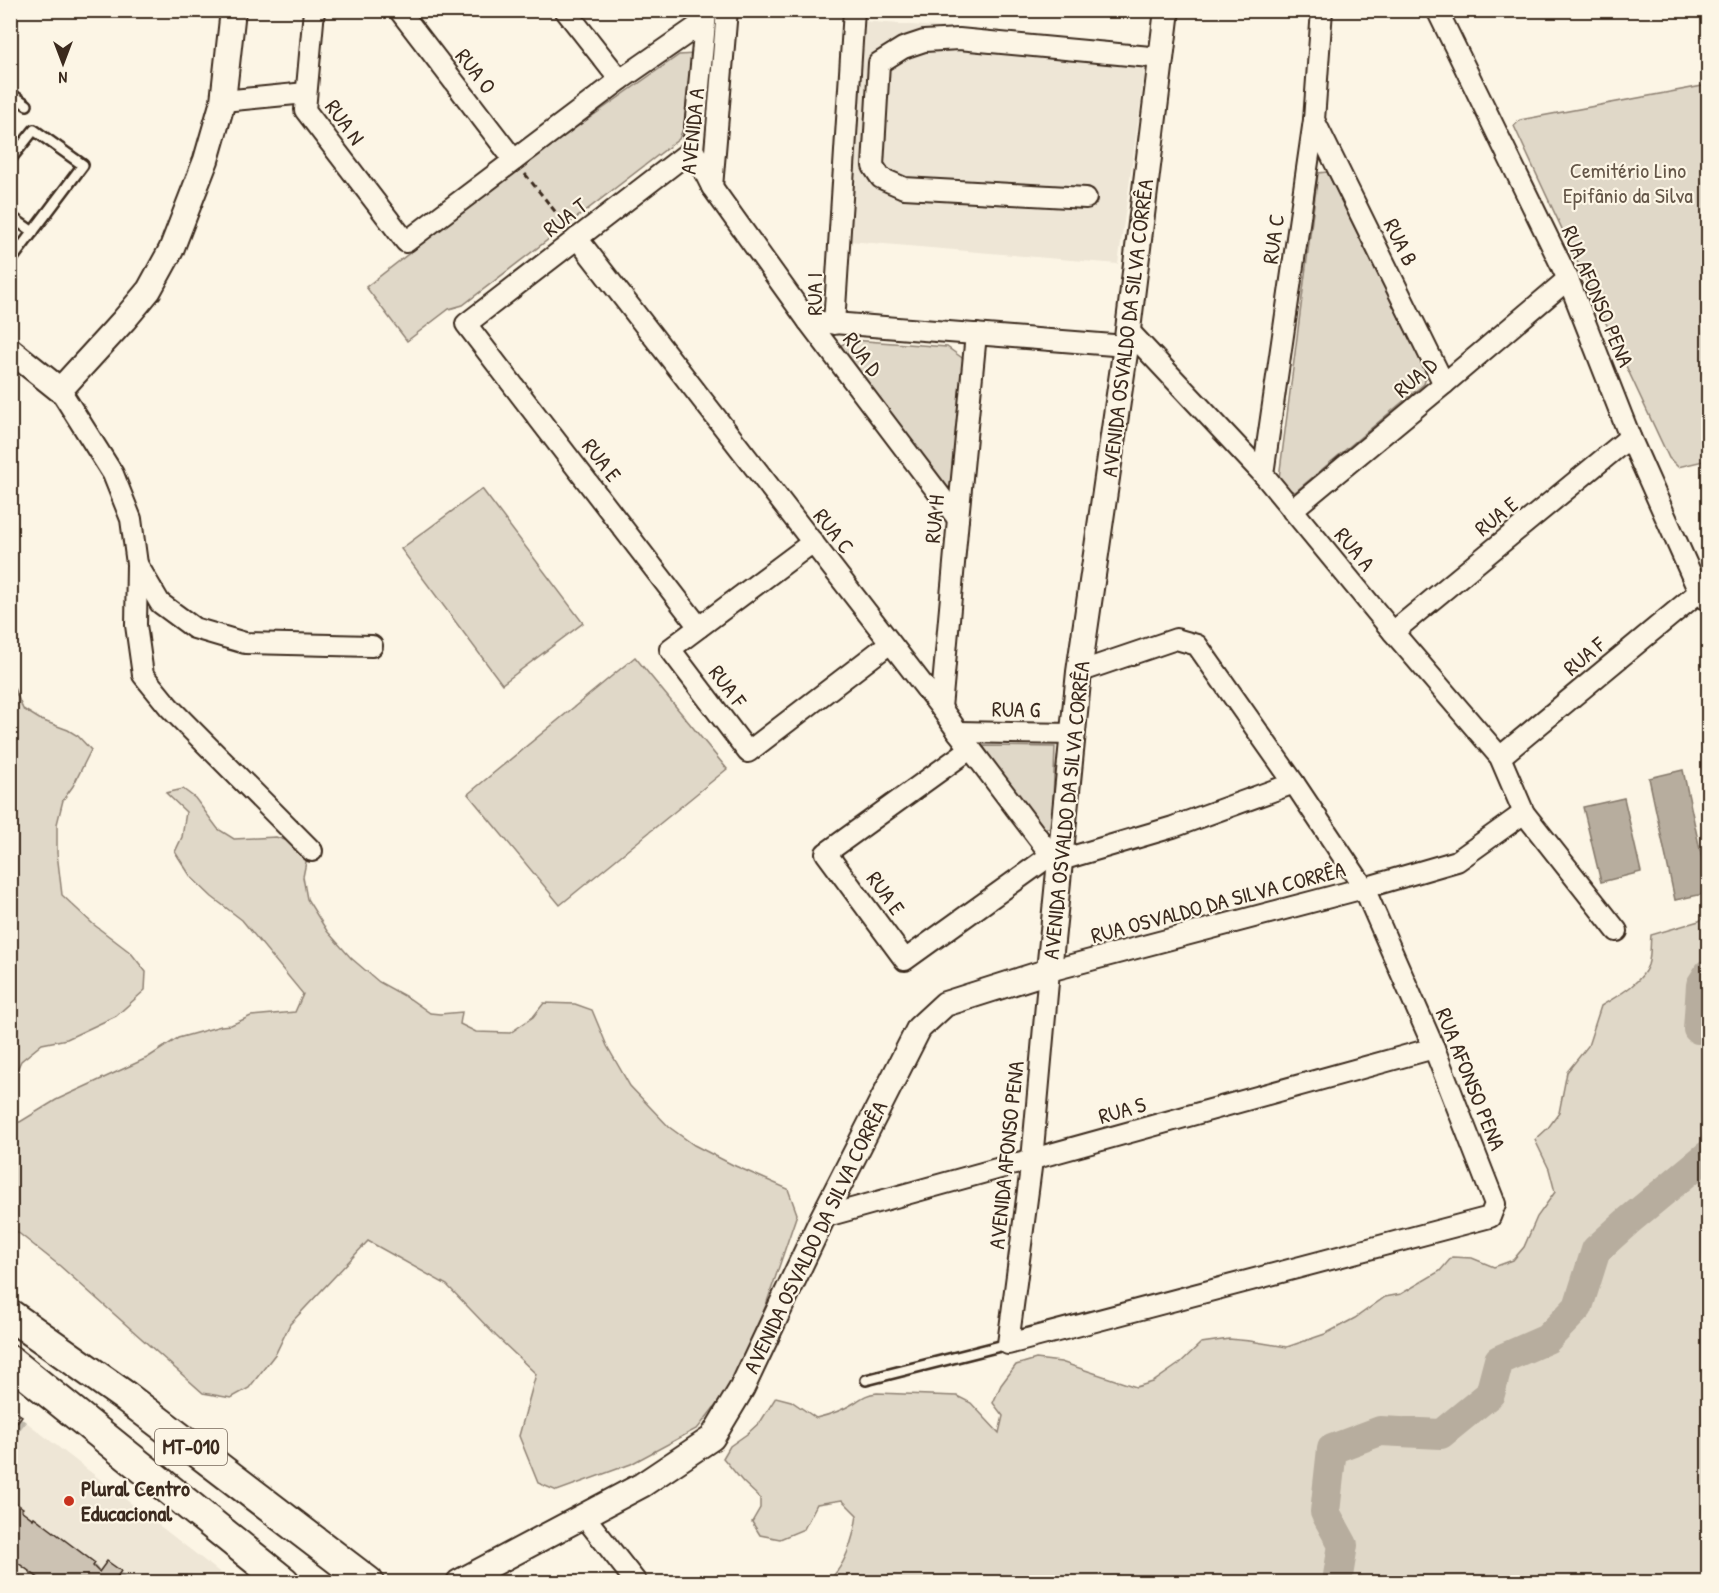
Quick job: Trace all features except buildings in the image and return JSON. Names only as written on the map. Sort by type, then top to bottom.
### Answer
[{"type":"main road","points":[[10,1297],[126,1397]]},
{"type":"main road","name":"MT-010","points":[[10,1315],[126,1397],[368,1582]]},
{"type":"main road","name":"MT-010","points":[[10,1361],[284,1582]]},
{"type":"main road","points":[[10,1374],[48,1391]]},
{"type":"street","points":[[60,390],[149,290],[171,250],[206,160],[223,101],[232,10]]},
{"type":"street","name":"RUA N","points":[[314,10],[305,110],[406,242],[514,160]]},
{"type":"street","name":"RUA O","points":[[399,10],[514,160]]},
{"type":"street","points":[[566,10],[620,80]]},
{"type":"street","name":"AVENIDA A","points":[[711,187],[727,10]]},
{"type":"street","name":"RUA I","points":[[854,10],[834,324],[976,334],[1127,338]]},
{"type":"street","name":"AVENIDA OSVALDO DA SILVA CORRÊA","points":[[459,1582],[642,1485],[712,1438],[742,1388],[823,1217],[919,1028],[945,1004],[1049,971],[1056,858],[1074,734],[1079,672],[1127,338],[1167,10]]},
{"type":"street","name":"RUA C","points":[[1263,474],[1314,120],[1322,10]]},
{"type":"street","name":"RUA AFONSO PENA","points":[[1437,10],[1568,279],[1630,437],[1704,597]]},
{"type":"street","points":[[514,160],[706,16]]},
{"type":"street","name":"AVENIDA A","points":[[706,16],[693,149],[711,187]]},
{"type":"street","points":[[1086,198],[904,188],[881,178],[873,166],[879,63],[903,48],[924,41],[959,39],[1161,58]]},
{"type":"street","points":[[223,101],[306,93]]},
{"type":"street","name":"RUA B","points":[[1314,120],[1444,384]]},
{"type":"street","name":"RUA T","points":[[466,324],[693,149]]},
{"type":"street","name":"RUA D","points":[[711,187],[808,321],[957,519]]},
{"type":"street","name":"RUA C","points":[[576,238],[1056,858]]},
{"type":"street","name":"RUA D","points":[[1292,510],[1568,279]]},
{"type":"street","points":[[808,321],[834,324]]},
{"type":"street","name":"RUA E","points":[[466,324],[699,627]]},
{"type":"street","name":"RUA H","points":[[941,708],[976,334]]},
{"type":"street","name":"RUA A","points":[[1127,338],[1263,474],[1500,758],[1524,813],[1617,932]]},
{"type":"street","points":[[10,350],[60,390],[113,474],[131,519],[136,564],[136,625],[143,675],[169,707],[312,851]]},
{"type":"street","name":"RUA E","points":[[1393,632],[1630,437]]},
{"type":"street","name":"RUA F","points":[[813,542],[670,649],[748,752],[890,643]]},
{"type":"street","points":[[136,564],[160,603],[194,628],[245,643],[372,646]]},
{"type":"street","name":"RUA F","points":[[1500,758],[1704,597]]},
{"type":"street","name":"RUA AFONSO PENA","points":[[1008,1344],[1490,1217],[1495,1204],[1434,1048],[1364,888],[1197,645],[1176,639],[1079,672]]},
{"type":"street","name":"RUA G","points":[[957,732],[1074,734]]},
{"type":"street","name":"RUA E","points":[[970,749],[826,853],[905,960],[1056,858]]},
{"type":"street","points":[[1056,858],[1173,828],[1294,783]]},
{"type":"street","points":[[1364,888],[1457,861],[1524,813]]},
{"type":"street","name":"RUA OSVALDO DA SILVA CORRÊA","points":[[1049,971],[1364,888]]},
{"type":"street","name":"AVENIDA AFONSO PENA","points":[[1008,1344],[1032,1160],[1049,971]]},
{"type":"street","name":"RUA S","points":[[823,1217],[1434,1048]]},
{"type":"street","points":[[584,1516],[636,1582]]},
{"type":"lane","points":[[10,93],[27,105]]},
{"type":"lane","points":[[10,160],[34,130],[83,165],[10,262]]},
{"type":"lane","points":[[10,216],[33,232]]},
{"type":"lane","points":[[866,1380],[1008,1344]]},
{"type":"path","points":[[514,160],[576,238]]},
{"type":"shaded area","points":[[862,21],[1149,44],[1118,264],[849,241]]},
{"type":"shaded area","points":[[1683,770],[1708,893],[1675,900],[1649,778]]},
{"type":"shaded area","points":[[1624,798],[1641,872],[1601,882],[1583,807]]},
{"type":"shaded area","name":"Plural Centro Educacional","points":[[16,1412],[232,1582],[11,1582],[10,1419]]},
{"type":"green space","points":[[694,54],[684,126],[679,139],[463,305],[449,309],[407,341],[366,287],[520,167],[679,55]]},
{"type":"green space","name":"Cemitério Lino Epifânio da Silva","points":[[1708,85],[1708,460],[1678,467],[1669,458],[1514,126],[1520,120]]},
{"type":"green space","points":[[1327,172],[1427,374],[1424,384],[1295,492],[1285,488],[1279,478],[1318,173]]},
{"type":"green space","points":[[852,340],[947,347],[965,360],[953,488],[946,487],[849,359],[841,345]]},
{"type":"green space","points":[[482,489],[583,623],[502,684],[401,549]]},
{"type":"green space","points":[[635,657],[727,769],[560,905],[468,794]]},
{"type":"green space","points":[[11,681],[23,709],[41,720],[78,736],[91,750],[73,786],[63,800],[57,824],[57,853],[62,895],[93,924],[131,953],[146,972],[145,990],[116,1016],[67,1039],[42,1044],[21,1061],[11,1083]]},
{"type":"green space","points":[[983,746],[1055,747],[1052,828],[1039,828]]},
{"type":"green space","points":[[183,789],[195,798],[218,829],[234,839],[276,837],[291,842],[307,857],[303,877],[307,899],[327,931],[351,958],[379,982],[430,1013],[462,1012],[460,1024],[476,1032],[510,1033],[533,1017],[544,1003],[575,1004],[592,1010],[607,1046],[630,1086],[669,1127],[694,1145],[788,1189],[797,1214],[766,1305],[734,1382],[698,1428],[631,1464],[557,1491],[538,1483],[519,1436],[536,1374],[447,1285],[368,1241],[290,1324],[276,1353],[249,1388],[231,1398],[203,1393],[60,1266],[11,1227],[10,1122],[20,1122],[56,1100],[147,1058],[178,1038],[231,1025],[251,1016],[295,1012],[303,994],[242,920],[191,877],[175,852],[182,837],[186,812],[166,793]]},
{"type":"green space","points":[[1708,915],[1708,1582],[825,1582],[832,1577],[843,1562],[856,1523],[857,1515],[842,1500],[817,1504],[804,1529],[780,1539],[760,1535],[752,1522],[760,1508],[760,1498],[723,1458],[730,1446],[761,1421],[776,1397],[791,1401],[816,1418],[841,1410],[874,1393],[957,1396],[971,1403],[999,1433],[1003,1416],[993,1403],[1001,1385],[1016,1365],[1036,1359],[1061,1362],[1136,1387],[1153,1382],[1179,1364],[1201,1343],[1229,1339],[1287,1347],[1325,1334],[1355,1318],[1385,1297],[1401,1294],[1440,1271],[1452,1257],[1472,1258],[1494,1267],[1513,1260],[1524,1247],[1537,1217],[1555,1192],[1549,1169],[1535,1140],[1559,1113],[1567,1072],[1588,1046],[1601,1006],[1628,989],[1645,972],[1650,958],[1651,935],[1699,921]]},
{"type":"waterway","points":[[1708,974],[1701,985],[1698,1029],[1708,1029]]},
{"type":"waterway","points":[[1337,1582],[1343,1545],[1325,1512],[1332,1449],[1380,1431],[1441,1434],[1490,1394],[1499,1360],[1547,1339],[1578,1307],[1596,1250],[1708,1155]]},
{"type":"place","name":"Plural Centro Educacional","points":[[69,1501]]}]
